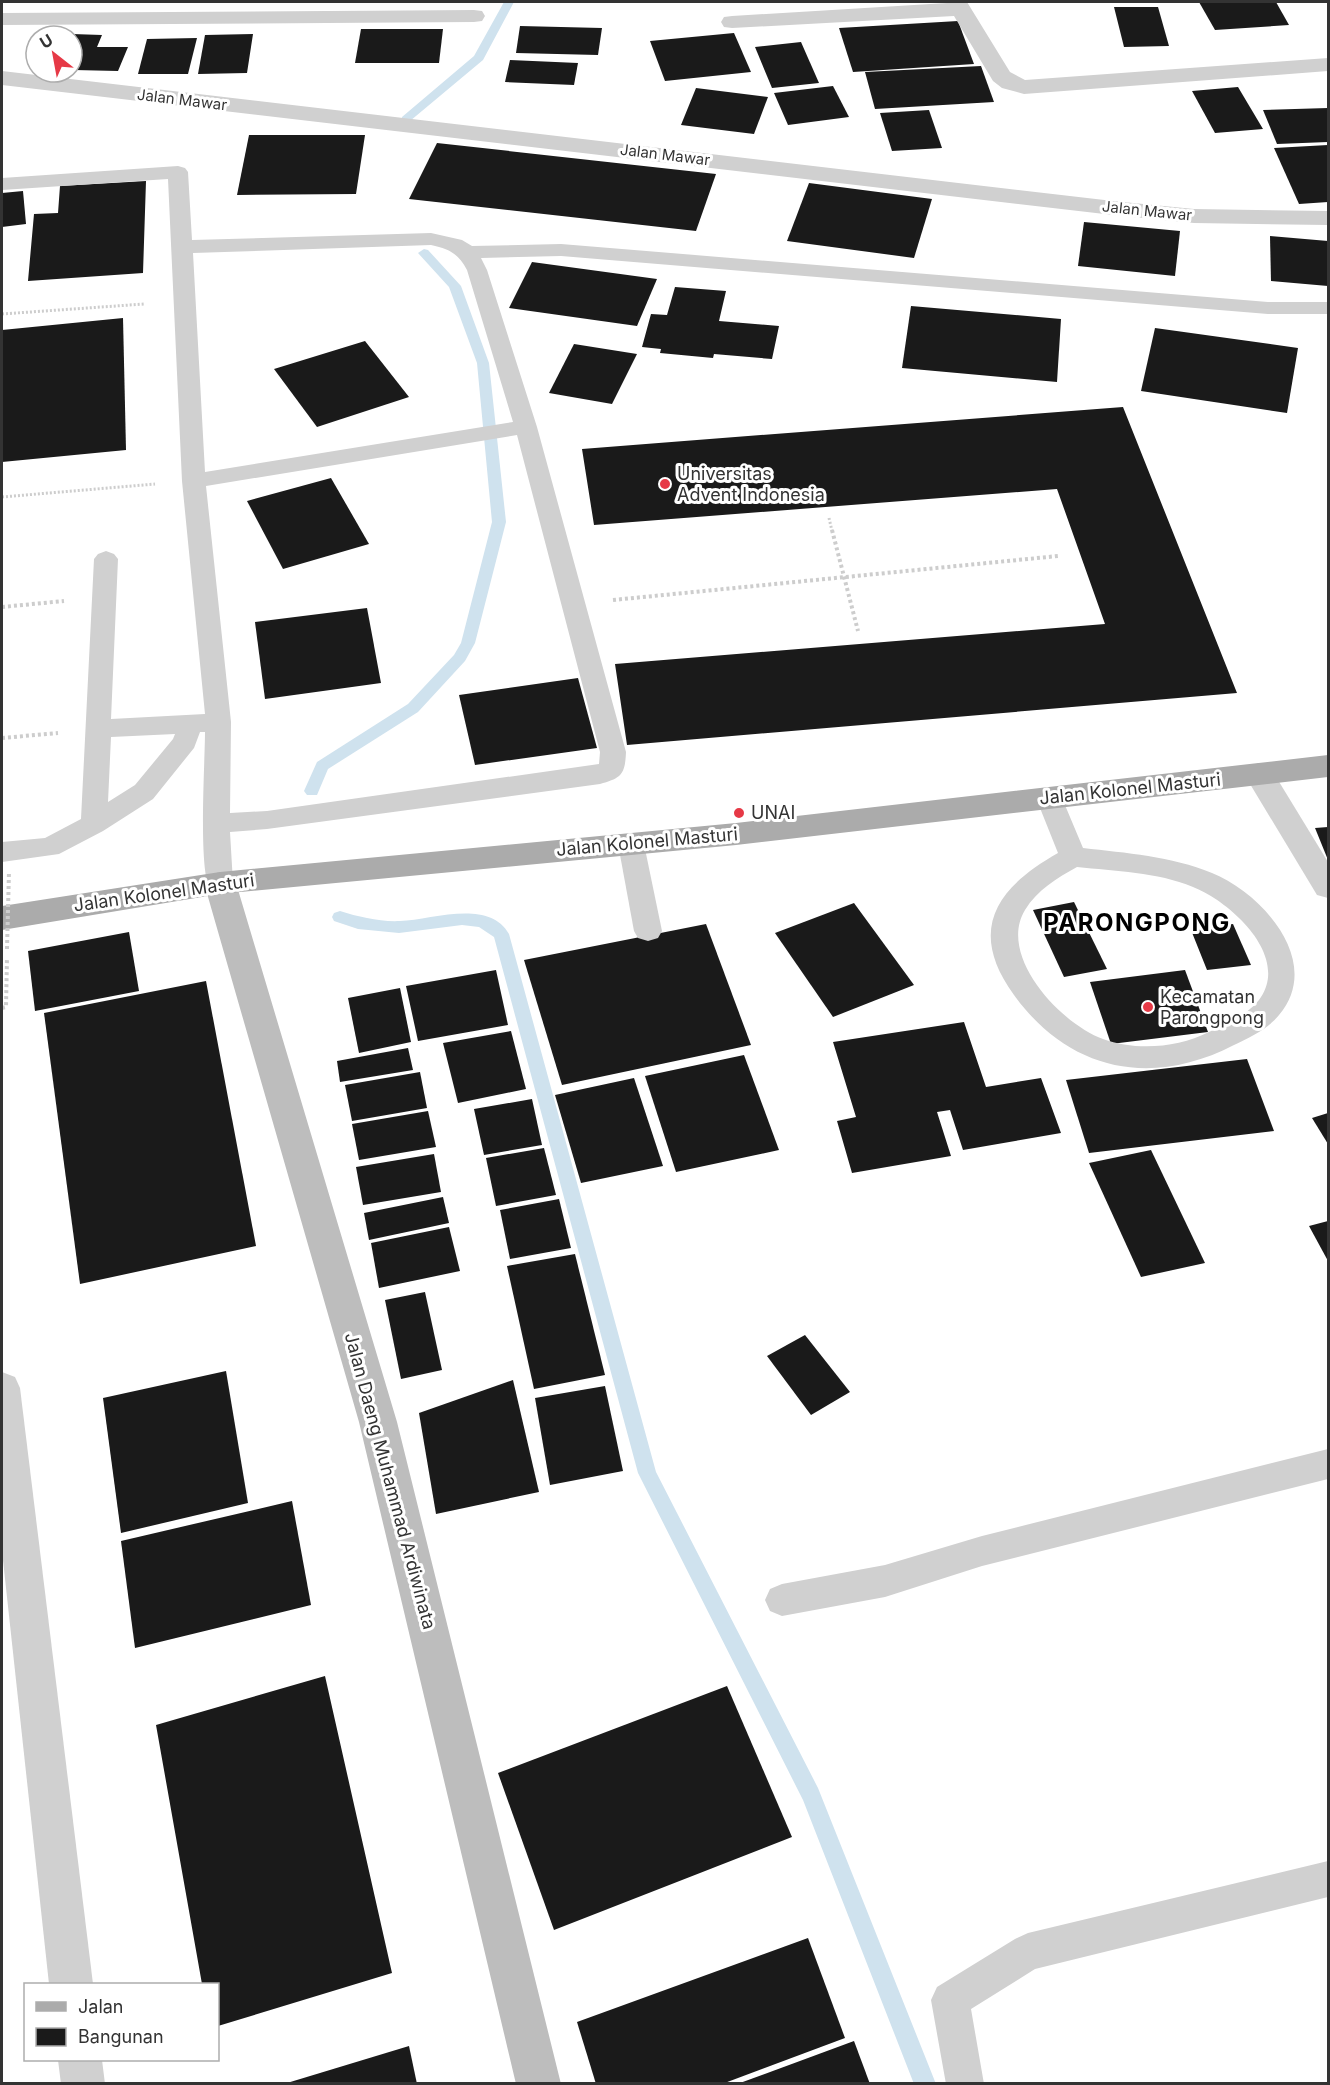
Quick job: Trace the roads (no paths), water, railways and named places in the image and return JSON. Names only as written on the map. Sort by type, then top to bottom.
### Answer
[{"type":"main road","name":"Jalan Kolonel Masturi","points":[[2,918],[220,883],[631,844],[1329,766]]},
{"type":"main road","name":"Jalan Daeng Muhammad Ardiwinata","points":[[220,883],[378,1422],[539,2084]]},
{"type":"street","points":[[732,22],[959,5],[1001,76],[1010,83],[1024,87],[1329,65]]},
{"type":"street","points":[[2,19],[474,16]]},
{"type":"street","name":"Jalan Mawar","points":[[2,78],[1113,208],[1194,216],[1329,218]]},
{"type":"street","points":[[1258,774],[1329,887]]},
{"type":"street","points":[[2,1388],[71,1983]]},
{"type":"street","points":[[80,2061],[83,2084]]},
{"type":"lane","points":[[2,184],[178,172],[194,481],[218,722],[217,824],[220,883]]},
{"type":"lane","points":[[183,247],[431,239],[458,244],[469,252],[477,270],[517,428],[573,603],[612,752],[612,769],[600,775],[279,818],[217,824]]},
{"type":"lane","points":[[469,252],[524,249],[561,250],[1170,301],[1268,308],[1329,308]]},
{"type":"lane","points":[[194,481],[517,428]]},
{"type":"lane","points":[[94,824],[106,559]]},
{"type":"lane","points":[[99,729],[218,722]]},
{"type":"lane","points":[[5,861],[50,847],[94,824],[144,792],[185,742],[190,724]]},
{"type":"lane","points":[[1049,798],[1073,857]]},
{"type":"lane","points":[[631,844],[648,931]]},
{"type":"lane","points":[[1073,857],[1184,874],[1209,882],[1238,899],[1268,934],[1280,959],[1281,980],[1275,1000],[1258,1017],[1239,1030],[1210,1045],[1174,1056],[1146,1058],[1113,1053],[1084,1044],[1040,1009],[1008,960],[1003,936],[1010,912],[1020,896],[1041,875],[1073,857]]},
{"type":"lane","points":[[782,1600],[885,1581],[982,1551],[1329,1464]]},
{"type":"lane","points":[[965,2084],[950,2000],[1028,1952],[1329,1879]]},
{"type":"waterway","points":[[406,119],[479,58],[509,2]]},
{"type":"waterway","points":[[312,791],[322,766],[413,708],[460,658],[468,643],[499,522],[483,363],[455,286],[424,253]]},
{"type":"waterway","points":[[340,917],[358,923],[399,927],[462,919],[483,921],[501,934],[647,1473],[811,1795],[925,2084]]},
{"type":"place","name":"Universitas Advent Indonesia","points":[[665,484]]},
{"type":"place","name":"UNAI","points":[[739,813]]},
{"type":"place","name":"Kecamatan Parongpong","points":[[1148,1007]]},
{"type":"district","name":"PARONGPONG","points":[[1137,923]]}]
